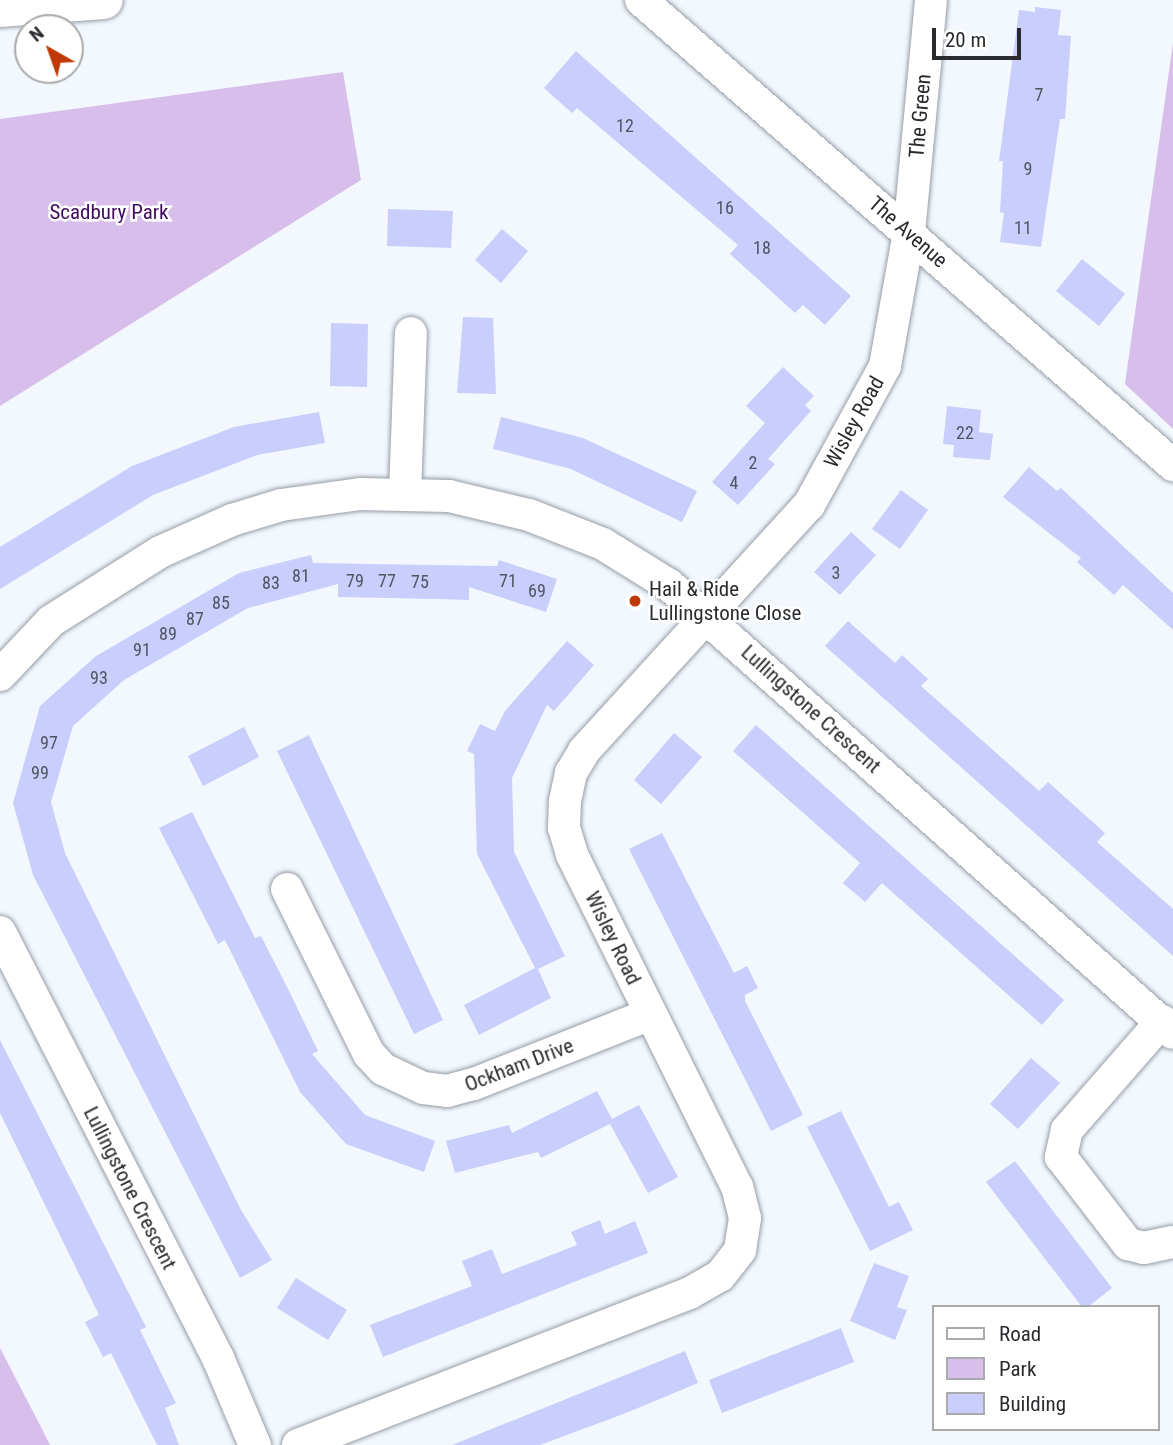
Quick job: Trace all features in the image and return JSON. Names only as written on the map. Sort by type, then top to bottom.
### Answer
[{"type":"highway","points":[[0,6],[19,0]]},
{"type":"highway","points":[[0,6],[104,0]]},
{"type":"street","name":"The Avenue","points":[[641,0],[1173,465]]},
{"type":"street","name":"The Green","points":[[909,233],[931,0]]},
{"type":"street","name":"Wisley Road","points":[[298,1445],[690,1293],[720,1276],[740,1250],[745,1218],[737,1187],[572,854],[564,828],[565,801],[571,773],[584,751],[809,505],[885,366],[909,233]]},
{"type":"street","points":[[405,494],[411,333]]},
{"type":"street","name":"Lullingstone Crescent","points":[[0,675],[25,643],[51,621],[125,572],[194,535],[292,503],[360,494],[405,494],[485,503],[569,529],[632,560],[707,617],[1167,1027],[1067,1130],[1061,1157],[1128,1244],[1144,1248],[1173,1242]]},
{"type":"street","name":"Ockham Drive","points":[[287,889],[369,1054],[383,1069],[423,1088],[447,1091],[474,1084],[650,1014]]},
{"type":"street","name":"Lullingstone Crescent","points":[[0,932],[218,1358],[255,1445]]},
{"type":"green space","points":[[1173,43],[1173,429],[1125,384]]},
{"type":"green space","name":"Scadbury Park","points":[[343,72],[361,180],[0,406],[0,119]]},
{"type":"green space","points":[[0,1348],[43,1431],[50,1445],[0,1445]]},
{"type":"building","points":[[1035,7],[1061,10],[1058,35],[1071,36],[1065,119],[1060,119],[1041,247],[1000,242],[1004,213],[1000,212],[1003,161],[999,161],[1019,10],[1035,12]]},
{"type":"building","points":[[576,51],[851,296],[825,325],[803,305],[795,313],[730,254],[738,245],[577,108],[572,113],[544,88]]},
{"type":"building","points":[[388,209],[453,211],[451,248],[387,246]]},
{"type":"building","points":[[502,229],[528,251],[501,283],[475,260]]},
{"type":"building","points":[[1082,259],[1125,294],[1099,326],[1056,291]]},
{"type":"building","points":[[463,317],[493,318],[496,394],[457,393]]},
{"type":"building","points":[[331,323],[368,324],[367,387],[330,386]]},
{"type":"building","points":[[783,367],[814,396],[805,405],[811,411],[768,459],[775,464],[738,505],[712,482],[765,423],[746,406]]},
{"type":"building","points":[[947,406],[981,410],[979,432],[993,434],[990,460],[953,457],[954,445],[943,444]]},
{"type":"building","points":[[319,412],[325,443],[257,455],[153,495],[0,589],[0,547],[132,466],[234,427]]},
{"type":"building","points":[[501,417],[583,438],[697,491],[682,522],[571,469],[493,449]]},
{"type":"building","points":[[1029,467],[1057,491],[1061,488],[1173,593],[1173,630],[1123,585],[1114,595],[1077,562],[1081,558],[1003,497]]},
{"type":"building","points":[[901,490],[928,510],[900,549],[872,529]]},
{"type":"building","points":[[851,532],[876,555],[840,595],[814,572]]},
{"type":"building","points":[[311,555],[313,563],[497,566],[499,560],[557,579],[546,612],[469,587],[469,600],[338,597],[338,584],[248,608],[124,680],[73,726],[51,802],[65,853],[241,1210],[272,1260],[240,1278],[33,875],[13,803],[40,706],[96,656],[239,573]]},
{"type":"building","points":[[848,621],[895,663],[902,655],[928,679],[921,686],[1039,791],[1048,782],[1105,833],[1097,842],[1173,909],[1173,956],[825,646]]},
{"type":"building","points":[[567,641],[594,665],[554,711],[547,705],[512,778],[514,852],[565,956],[538,969],[551,998],[479,1035],[464,1005],[535,968],[477,854],[474,754],[467,751],[480,724],[495,731],[505,711]]},
{"type":"building","points":[[756,725],[1064,1000],[1042,1025],[882,883],[865,902],[843,883],[860,863],[733,751]]},
{"type":"building","points":[[244,727],[259,757],[203,786],[188,756]]},
{"type":"building","points":[[674,733],[702,757],[661,804],[634,780]]},
{"type":"building","points":[[309,735],[443,1020],[414,1034],[277,751]]},
{"type":"building","points":[[192,812],[255,938],[261,936],[290,993],[318,1051],[312,1054],[365,1115],[435,1141],[424,1172],[346,1144],[300,1092],[225,940],[218,944],[159,828]]},
{"type":"building","points":[[662,833],[734,973],[747,966],[758,988],[745,995],[745,1001],[803,1115],[771,1131],[629,849]]},
{"type":"building","points":[[0,1040],[146,1327],[140,1330],[176,1403],[165,1408],[179,1445],[157,1445],[111,1353],[103,1357],[85,1322],[99,1315],[0,1113]]},
{"type":"building","points":[[1031,1058],[1060,1083],[1018,1129],[990,1104]]},
{"type":"building","points":[[597,1091],[612,1119],[639,1105],[678,1177],[648,1193],[610,1124],[541,1158],[538,1152],[455,1173],[446,1141],[509,1125],[512,1133]]},
{"type":"building","points":[[841,1111],[889,1207],[899,1202],[913,1230],[870,1251],[807,1127]]},
{"type":"building","points":[[1015,1161],[1112,1288],[1091,1305],[1080,1305],[986,1182]]},
{"type":"building","points":[[600,1220],[605,1234],[635,1221],[648,1253],[383,1357],[370,1325],[472,1286],[462,1261],[492,1249],[502,1274],[577,1245],[571,1232]]},
{"type":"building","points":[[874,1263],[909,1276],[897,1307],[907,1310],[895,1340],[850,1321]]},
{"type":"building","points":[[296,1278],[347,1310],[328,1340],[277,1308]]},
{"type":"building","points":[[841,1328],[854,1362],[722,1413],[709,1380]]},
{"type":"building","points":[[685,1351],[698,1383],[626,1413],[540,1445],[452,1445]]},
{"type":"place","name":"Hail & Ride Lullingstone Close","points":[[635,601]]}]
